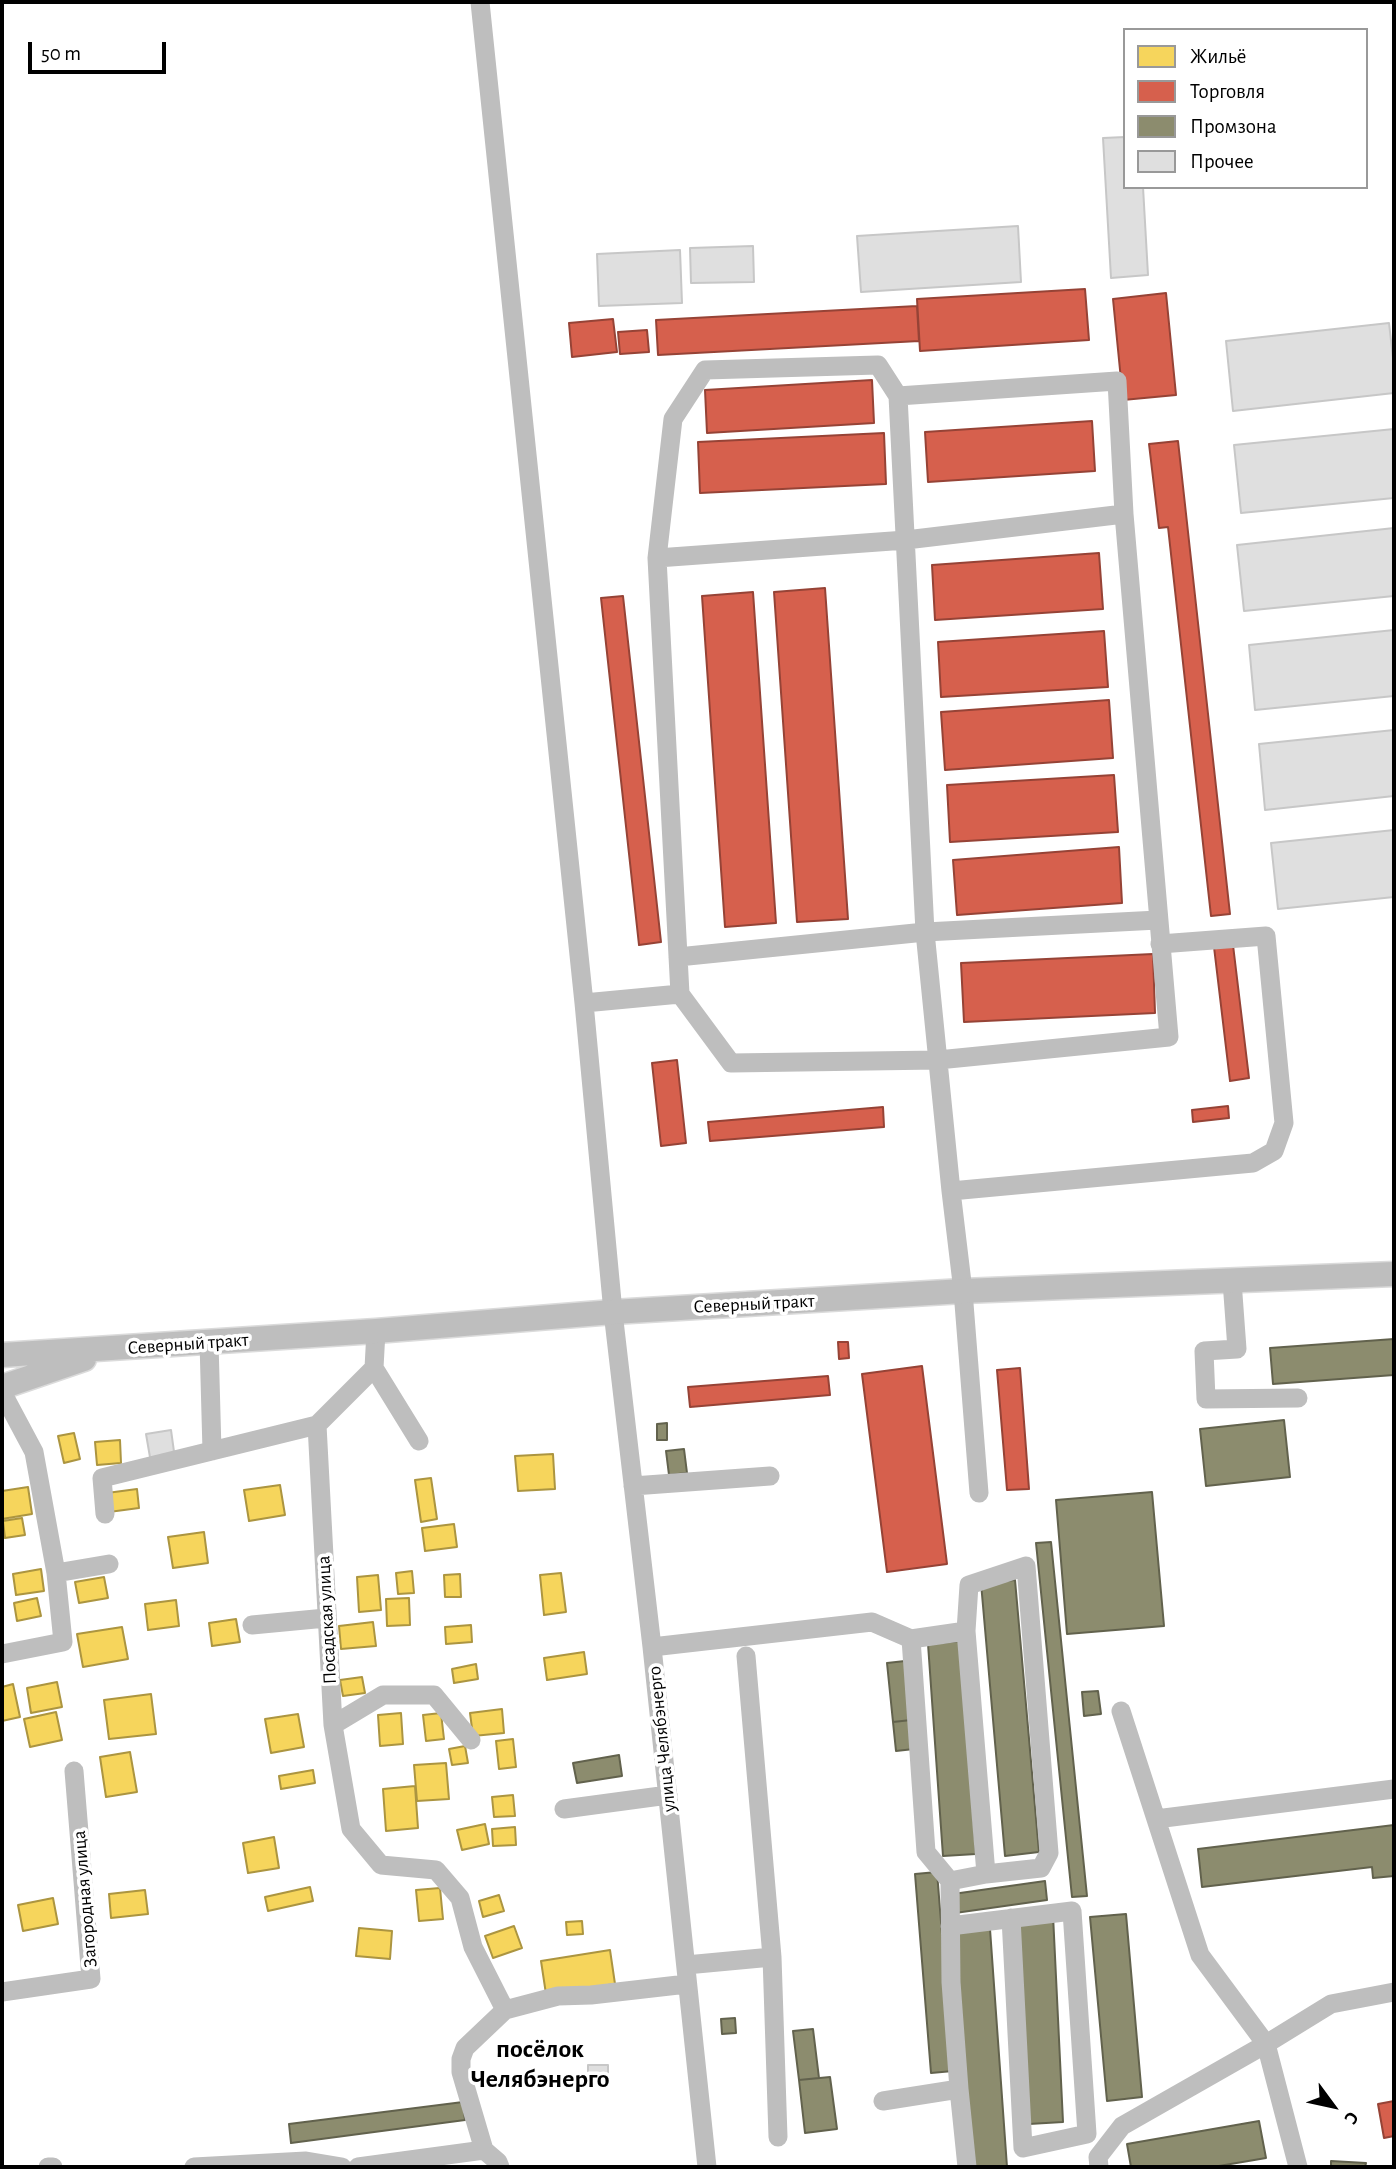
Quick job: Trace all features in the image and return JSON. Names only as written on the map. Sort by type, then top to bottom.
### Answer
[{"type":"main road","name":"Северный тракт","points":[[2,1355],[376,1331],[613,1312],[963,1292],[1394,1274]]},
{"type":"main road","name":"Северный тракт","points":[[2,1390],[114,1349]]},
{"type":"street","name":"улица Челябэнерго","points":[[480,2],[584,1003],[613,1312],[652,1647],[707,2167]]},
{"type":"street","points":[[898,396],[1117,382],[1124,514],[1169,1037],[938,1060],[731,1063],[680,994],[657,558],[673,419],[705,370],[878,365],[898,396],[925,932],[938,1060],[951,1191],[963,1292],[979,1493]]},
{"type":"street","points":[[657,558],[906,540],[1124,514]]},
{"type":"street","points":[[678,957],[925,932],[1158,920]]},
{"type":"street","points":[[951,1191],[1253,1163],[1274,1151],[1284,1122],[1266,936],[1160,944]]},
{"type":"street","points":[[584,1003],[680,994]]},
{"type":"street","points":[[1232,1281],[1237,1349],[1204,1351],[1206,1399],[1298,1398]]},
{"type":"street","points":[[376,1331],[374,1368],[419,1441]]},
{"type":"street","points":[[209,1342],[212,1451]]},
{"type":"street","points":[[105,1514],[102,1478],[317,1425],[374,1368]]},
{"type":"street","points":[[2,1390],[34,1452],[56,1573],[64,1642],[2,1654]]},
{"type":"street","name":"Посадская улица","points":[[317,1425],[333,1725],[351,1829],[381,1865],[436,1870],[460,1898],[473,1947],[505,2010]]},
{"type":"street","points":[[633,1486],[770,1476]]},
{"type":"street","points":[[56,1573],[109,1564]]},
{"type":"street","points":[[950,1881],[1041,1868],[1049,1853],[1026,1566],[969,1585],[966,1631],[986,1874]]},
{"type":"street","points":[[252,1625],[326,1618]]},
{"type":"street","points":[[652,1647],[872,1622],[911,1639],[966,1631]]},
{"type":"street","points":[[911,1639],[926,1852],[950,1881],[951,1982],[958,2089],[967,2167]]},
{"type":"street","points":[[746,1656],[772,1957],[778,2137]]},
{"type":"street","points":[[333,1725],[383,1695],[434,1695],[471,1740]]},
{"type":"street","points":[[1121,1712],[1200,1955],[1266,2044],[1298,2167]]},
{"type":"street","name":"Загородная улица","points":[[2,1992],[91,1979],[74,1771]]},
{"type":"street","points":[[1156,1819],[1394,1789]]},
{"type":"street","points":[[564,1809],[668,1796]]},
{"type":"street","points":[[950,1926],[1011,1918],[1072,1911],[1087,2134],[1023,2148],[1011,1918]]},
{"type":"street","points":[[500,2167],[484,2150],[461,2072],[461,2059],[465,2048],[505,2010],[558,1996],[591,1995],[772,1957]]},
{"type":"street","points":[[1099,2167],[1098,2157],[1122,2126],[1331,2004],[1394,1992]]},
{"type":"street","points":[[883,2101],[958,2089]]},
{"type":"street","points":[[358,2167],[484,2150]]},
{"type":"street","points":[[194,2167],[306,2161],[342,2167]]},
{"type":"building: Жильё","points":[[74,1433],[80,1459],[64,1463],[58,1436]]},
{"type":"building: Жильё","points":[[120,1440],[121,1463],[97,1465],[95,1442]]},
{"type":"building: Жильё","points":[[553,1454],[555,1489],[518,1491],[515,1456]]},
{"type":"building: Жильё","points":[[431,1478],[437,1519],[421,1522],[415,1480]]},
{"type":"building: Жильё","points":[[280,1485],[285,1515],[249,1521],[244,1490]]},
{"type":"building: Жильё","points":[[28,1487],[32,1514],[2,1519],[2,1491]]},
{"type":"building: Жильё","points":[[137,1489],[139,1508],[109,1512],[107,1493]]},
{"type":"building: Жильё","points":[[22,1518],[25,1535],[5,1538],[3,1521]]},
{"type":"building: Жильё","points":[[454,1524],[457,1547],[425,1551],[422,1528]]},
{"type":"building: Жильё","points":[[204,1532],[208,1563],[173,1568],[168,1537]]},
{"type":"building: Жильё","points":[[41,1569],[44,1591],[16,1595],[13,1574]]},
{"type":"building: Жильё","points":[[412,1571],[414,1593],[398,1594],[396,1573]]},
{"type":"building: Жильё","points":[[561,1573],[566,1612],[544,1615],[540,1575]]},
{"type":"building: Жильё","points":[[460,1574],[461,1597],[445,1597],[444,1575]]},
{"type":"building: Жильё","points":[[378,1575],[381,1610],[359,1612],[357,1577]]},
{"type":"building: Жильё","points":[[104,1577],[108,1598],[79,1603],[75,1582]]},
{"type":"building: Жильё","points":[[37,1598],[41,1616],[17,1621],[14,1603]]},
{"type":"building: Жильё","points":[[409,1598],[410,1625],[387,1626],[386,1599]]},
{"type":"building: Жильё","points":[[176,1600],[179,1626],[148,1630],[145,1604]]},
{"type":"building: Жильё","points":[[236,1619],[240,1642],[212,1646],[209,1623]]},
{"type":"building: Жильё","points":[[373,1622],[376,1646],[341,1649],[339,1626]]},
{"type":"building: Жильё","points":[[471,1625],[472,1642],[446,1644],[445,1627]]},
{"type":"building: Жильё","points":[[122,1627],[128,1659],[83,1667],[77,1634]]},
{"type":"building: Жильё","points":[[584,1652],[587,1674],[547,1680],[544,1658]]},
{"type":"building: Жильё","points":[[476,1664],[478,1679],[454,1683],[452,1669]]},
{"type":"building: Жильё","points":[[362,1677],[365,1693],[343,1696],[340,1680]]},
{"type":"building: Жильё","points":[[57,1682],[62,1707],[31,1713],[27,1688]]},
{"type":"building: Жильё","points":[[13,1684],[20,1717],[2,1721],[2,1687]]},
{"type":"building: Жильё","points":[[151,1694],[156,1734],[109,1739],[104,1700]]},
{"type":"building: Жильё","points":[[502,1709],[504,1733],[473,1736],[470,1713]]},
{"type":"building: Жильё","points":[[56,1712],[62,1740],[30,1747],[24,1719]]},
{"type":"building: Жильё","points":[[401,1713],[403,1744],[380,1746],[378,1715]]},
{"type":"building: Жильё","points":[[441,1713],[444,1739],[426,1741],[423,1715]]},
{"type":"building: Жильё","points":[[298,1714],[304,1747],[271,1753],[265,1719]]},
{"type":"building: Жильё","points":[[513,1739],[516,1767],[499,1769],[496,1741]]},
{"type":"building: Жильё","points":[[465,1746],[468,1763],[452,1765],[449,1749]]},
{"type":"building: Жильё","points":[[130,1752],[137,1792],[106,1797],[100,1757]]},
{"type":"building: Жильё","points":[[446,1763],[449,1799],[417,1801],[414,1765]]},
{"type":"building: Жильё","points":[[313,1770],[315,1783],[281,1789],[279,1776]]},
{"type":"building: Жильё","points":[[415,1786],[418,1828],[386,1831],[383,1789]]},
{"type":"building: Жильё","points":[[513,1795],[515,1816],[494,1817],[492,1797]]},
{"type":"building: Жильё","points":[[485,1824],[489,1844],[462,1850],[457,1830]]},
{"type":"building: Жильё","points":[[515,1827],[516,1845],[493,1846],[492,1829]]},
{"type":"building: Жильё","points":[[274,1837],[279,1868],[248,1873],[243,1843]]},
{"type":"building: Жильё","points":[[310,1887],[313,1901],[268,1911],[265,1897]]},
{"type":"building: Жильё","points":[[440,1888],[443,1919],[419,1921],[416,1890]]},
{"type":"building: Жильё","points":[[145,1890],[148,1914],[111,1918],[109,1894]]},
{"type":"building: Жильё","points":[[499,1895],[504,1911],[483,1917],[479,1901]]},
{"type":"building: Жильё","points":[[53,1898],[58,1924],[23,1931],[18,1905]]},
{"type":"building: Жильё","points":[[582,1921],[583,1934],[567,1935],[566,1922]]},
{"type":"building: Жильё","points":[[514,1926],[522,1948],[493,1958],[485,1936]]},
{"type":"building: Жильё","points":[[359,1928],[392,1931],[390,1959],[356,1956]]},
{"type":"building: Жильё","points":[[610,1950],[615,1984],[546,1994],[541,1961]]},
{"type":"building: Торговля","points":[[1085,289],[1089,340],[920,351],[917,299]]},
{"type":"building: Торговля","points":[[1166,293],[1176,395],[1123,400],[1113,299]]},
{"type":"building: Торговля","points":[[917,306],[919,341],[658,355],[656,320]]},
{"type":"building: Торговля","points":[[613,319],[617,352],[572,357],[569,323]]},
{"type":"building: Торговля","points":[[647,330],[649,352],[620,354],[618,332]]},
{"type":"building: Торговля","points":[[872,380],[874,423],[707,433],[705,390]]},
{"type":"building: Торговля","points":[[1092,421],[1095,471],[928,482],[925,432]]},
{"type":"building: Торговля","points":[[884,433],[886,484],[700,493],[698,442]]},
{"type":"building: Торговля","points":[[1178,441],[1230,914],[1211,916],[1168,527],[1159,528],[1149,444]]},
{"type":"building: Торговля","points":[[1099,553],[1103,609],[935,620],[932,565]]},
{"type":"building: Торговля","points":[[825,588],[848,919],[797,922],[774,592]]},
{"type":"building: Торговля","points":[[753,592],[776,923],[725,927],[702,596]]},
{"type":"building: Торговля","points":[[623,596],[661,942],[639,945],[601,598]]},
{"type":"building: Торговля","points":[[1104,631],[1108,687],[941,697],[938,642]]},
{"type":"building: Торговля","points":[[1109,700],[1113,758],[945,770],[941,712]]},
{"type":"building: Торговля","points":[[1114,775],[1118,832],[950,842],[947,785]]},
{"type":"building: Торговля","points":[[1119,847],[1122,903],[957,915],[953,860]]},
{"type":"building: Торговля","points":[[1233,945],[1249,1078],[1230,1081],[1214,947]]},
{"type":"building: Торговля","points":[[1153,954],[1155,1013],[964,1022],[961,963]]},
{"type":"building: Торговля","points":[[677,1060],[686,1143],[661,1146],[652,1063]]},
{"type":"building: Торговля","points":[[1228,1106],[1229,1118],[1193,1122],[1192,1110]]},
{"type":"building: Торговля","points":[[883,1107],[884,1127],[710,1141],[708,1122]]},
{"type":"building: Торговля","points":[[838,1342],[848,1342],[849,1358],[839,1359]]},
{"type":"building: Торговля","points":[[922,1366],[947,1564],[887,1572],[862,1374]]},
{"type":"building: Торговля","points":[[1020,1368],[1029,1489],[1007,1490],[997,1370]]},
{"type":"building: Торговля","points":[[828,1376],[830,1395],[690,1407],[688,1387]]},
{"type":"building: Торговля","points":[[1394,2101],[1394,2136],[1384,2138],[1378,2104]]},
{"type":"building: Промзона","points":[[1394,1339],[1394,1375],[1273,1384],[1270,1348]]},
{"type":"building: Промзона","points":[[1284,1420],[1290,1477],[1206,1486],[1200,1429]]},
{"type":"building: Промзона","points":[[667,1423],[667,1440],[657,1440],[657,1424]]},
{"type":"building: Промзона","points":[[684,1449],[687,1473],[669,1475],[666,1451]]},
{"type":"building: Промзона","points":[[1152,1492],[1164,1626],[1067,1634],[1056,1500]]},
{"type":"building: Промзона","points":[[1051,1542],[1087,1896],[1072,1897],[1036,1543]]},
{"type":"building: Промзона","points":[[1015,1580],[1039,1852],[1005,1856],[981,1583]]},
{"type":"building: Промзона","points":[[961,1641],[976,1854],[943,1856],[928,1644]]},
{"type":"building: Промзона","points":[[905,1661],[911,1720],[893,1722],[887,1663]]},
{"type":"building: Промзона","points":[[1098,1691],[1101,1714],[1084,1716],[1082,1692]]},
{"type":"building: Промзона","points":[[911,1720],[914,1749],[896,1751],[893,1722]]},
{"type":"building: Промзона","points":[[619,1755],[622,1776],[577,1783],[573,1763]]},
{"type":"building: Промзона","points":[[1394,1825],[1394,1876],[1373,1878],[1372,1867],[1202,1887],[1198,1849]]},
{"type":"building: Промзона","points":[[937,1872],[953,2071],[931,2073],[915,1874]]},
{"type":"building: Промзона","points":[[1045,1881],[1047,1900],[955,1913],[953,1894]]},
{"type":"building: Промзона","points":[[1126,1914],[1142,2097],[1107,2101],[1090,1917]]},
{"type":"building: Промзона","points":[[1053,1915],[1063,2122],[1029,2124],[1018,1917]]},
{"type":"building: Промзона","points":[[990,1929],[1007,2167],[972,2167],[955,1931]]},
{"type":"building: Промзона","points":[[735,2018],[736,2033],[722,2034],[721,2019]]},
{"type":"building: Промзона","points":[[813,2029],[819,2078],[799,2080],[793,2031]]},
{"type":"building: Промзона","points":[[830,2077],[837,2129],[805,2133],[799,2080]]},
{"type":"building: Промзона","points":[[463,2102],[465,2120],[291,2143],[289,2124]]},
{"type":"building: Промзона","points":[[1259,2121],[1266,2158],[1213,2167],[1131,2167],[1127,2144]]},
{"type":"building: Промзона","points":[[1331,2161],[1366,2163],[1365,2167],[1331,2167]]},
{"type":"building: Прочее","points":[[1123,137],[1123,189],[1143,189],[1148,275],[1111,278],[1103,138]]},
{"type":"building: Прочее","points":[[1018,226],[1021,282],[861,292],[857,236]]},
{"type":"building: Прочее","points":[[753,246],[754,282],[691,283],[690,248]]},
{"type":"building: Прочее","points":[[680,250],[682,303],[599,306],[597,254]]},
{"type":"building: Прочее","points":[[1389,323],[1394,393],[1233,411],[1226,341]]},
{"type":"building: Прочее","points":[[1394,429],[1394,498],[1241,513],[1234,445]]},
{"type":"building: Прочее","points":[[1394,528],[1394,596],[1244,611],[1237,545]]},
{"type":"building: Прочее","points":[[1394,630],[1394,696],[1255,710],[1249,645]]},
{"type":"building: Прочее","points":[[1394,730],[1394,796],[1265,810],[1259,744]]},
{"type":"building: Прочее","points":[[1394,830],[1394,897],[1278,909],[1271,843]]},
{"type":"building: Прочее","points":[[171,1430],[175,1459],[151,1463],[146,1434]]},
{"type":"building: Прочее","points":[[588,2065],[608,2065],[608,2080],[588,2080]]},
{"type":"district","name":"посёлок Челябэнерго","points":[[540,2064]]}]
